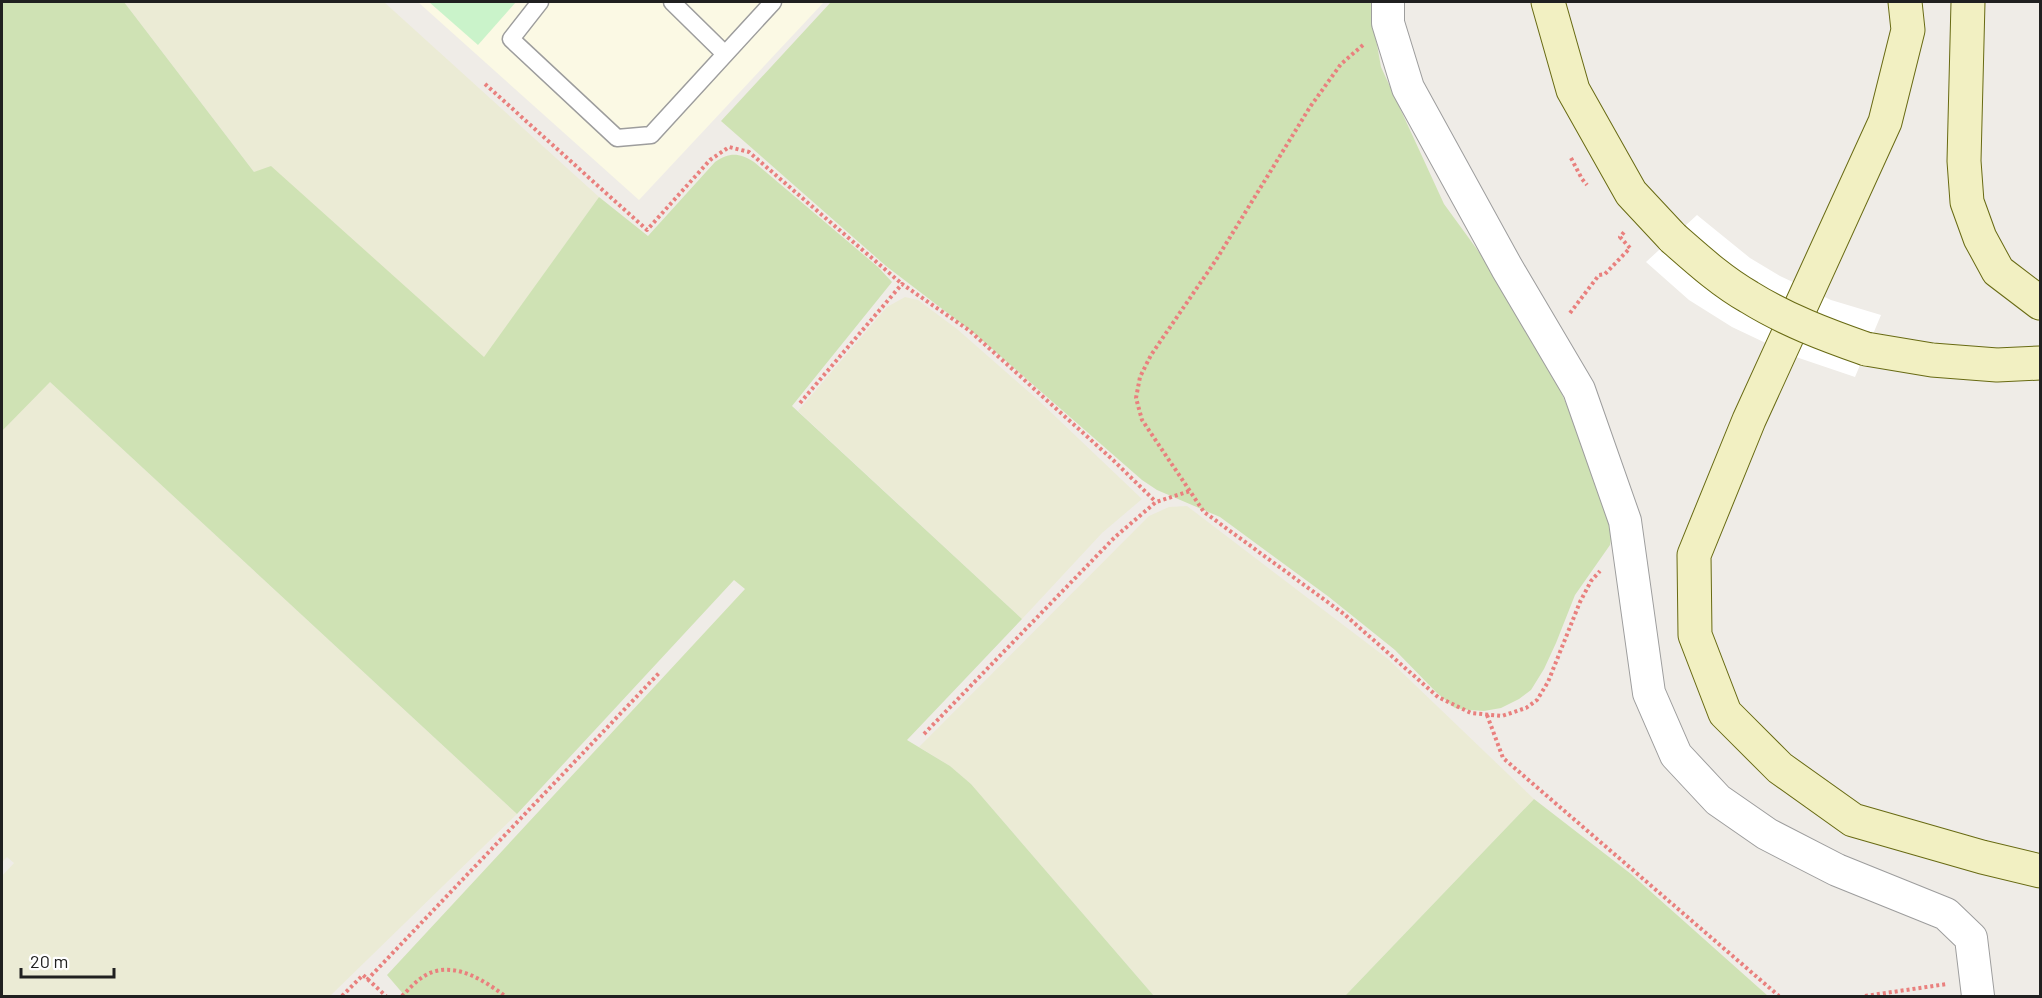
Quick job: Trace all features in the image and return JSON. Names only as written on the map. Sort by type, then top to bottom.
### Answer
[{"type":"main road","points":[[1548,2],[1574,90],[1631,193],[1673,238],[1709,269],[1749,297],[1809,329],[1866,349],[1932,360],[1986,365],[2040,363]]},
{"type":"main road","points":[[1567,2],[1574,90]]},
{"type":"main road","points":[[1905,2],[1908,30],[1885,122],[1749,420],[1694,555],[1695,635],[1725,713],[1780,768],[1853,820],[2040,871]]},
{"type":"main road","points":[[1968,2],[1964,161],[1968,202],[1980,238],[1998,271],[2040,303]]},
{"type":"street","points":[[1388,12],[1408,88],[1579,390],[1625,521],[1649,693],[1676,755],[1718,800],[1767,834],[1837,870],[1946,914],[1971,938],[1977,988]]},
{"type":"lane","points":[[540,2],[511,39],[617,138],[651,135],[773,2]]},
{"type":"lane","points":[[672,2],[725,54]]},
{"type":"path","points":[[1388,12],[1341,64],[1310,107],[1216,260],[1151,355],[1140,377],[1136,398],[1142,420],[1204,512],[1344,614],[1438,697],[1471,713],[1502,716],[1526,708],[1537,700],[1548,682],[1580,602],[1591,581],[1613,557],[1629,548]]},
{"type":"path","points":[[484,84],[647,230],[710,160],[729,147],[749,152],[902,284],[970,331],[1112,459],[1156,502]]},
{"type":"path","points":[[1549,340],[1599,275],[1605,274],[1630,248],[1620,237],[1628,229]]},
{"type":"path","points":[[800,403],[902,284]]},
{"type":"path","points":[[924,734],[1115,537],[1156,502],[1190,491]]},
{"type":"path","points":[[367,980],[660,672]]},
{"type":"path","points":[[1487,715],[1503,758],[1779,996]]},
{"type":"path","points":[[402,996],[418,980],[435,971],[460,971],[487,982],[505,996]]},
{"type":"path","points":[[342,996],[363,975],[386,996]]},
{"type":"path","points":[[1865,996],[1977,988]]},
{"type":"shaded area","points":[[418,2],[824,2],[639,200]]},
{"type":"green space","points":[[2,2],[124,2],[254,172],[271,166],[484,357],[599,197],[648,236],[715,162],[730,155],[739,155],[754,162],[878,267],[892,282],[792,406],[1022,619],[907,740],[950,766],[971,784],[1154,996],[405,996],[387,975],[745,589],[734,580],[517,814],[50,382],[2,431]]},
{"type":"green space","points":[[124,2],[384,2],[599,197],[484,358],[254,172]]},
{"type":"green space","points":[[429,2],[516,2],[478,45]]},
{"type":"green space","points":[[831,2],[1371,2],[1381,67],[1444,204],[1503,285],[1557,383],[1596,472],[1612,534],[1610,545],[1575,595],[1544,669],[1531,690],[1501,708],[1484,711],[1455,708],[1395,650],[1329,597],[1220,517],[1157,490],[1142,480],[975,334],[886,266],[721,121]]},
{"type":"green space","points":[[905,297],[918,300],[957,329],[1037,399],[1142,499],[1102,533],[1022,619],[798,411],[887,307]]},
{"type":"green space","points":[[49,381],[517,814],[330,996],[2,996],[2,876],[14,863],[7,857],[2,862],[2,431]]},
{"type":"green space","points":[[1187,506],[1388,659],[1534,799],[1345,996],[1154,996],[971,784],[950,766],[919,747],[1149,516],[1169,507]]},
{"type":"green space","points":[[1534,799],[1631,874],[1768,996],[1345,996]]},
{"type":"pier","points":[[1697,215],[1750,258],[1780,276],[1831,300],[1881,315],[1855,377],[1793,356],[1732,327],[1689,300],[1646,262]]}]
